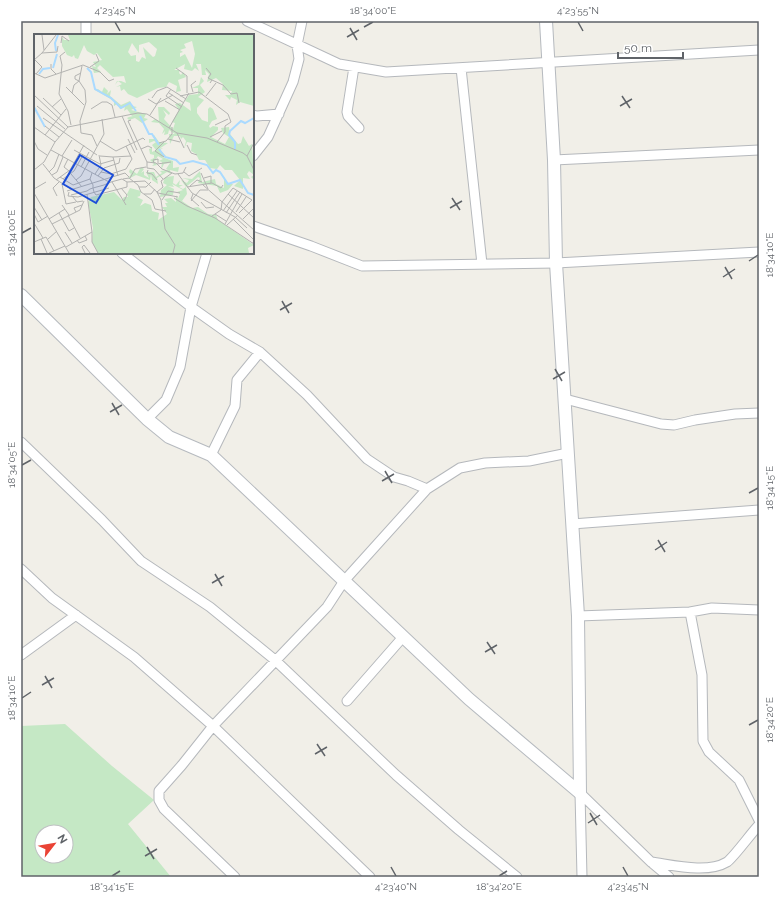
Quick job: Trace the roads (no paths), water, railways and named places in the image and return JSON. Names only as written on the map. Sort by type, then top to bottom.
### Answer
[{"type":"street","points":[[86,21],[86,34]]},
{"type":"street","points":[[248,21],[339,64],[386,72],[759,50]]},
{"type":"street","points":[[254,155],[268,137],[293,82],[298,59],[297,45],[302,21]]},
{"type":"street","points":[[546,21],[554,160],[556,263],[578,616],[582,877]]},
{"type":"street","points":[[354,67],[347,112],[348,116],[359,128]]},
{"type":"street","points":[[461,68],[482,264]]},
{"type":"street","points":[[254,115],[278,114]]},
{"type":"street","points":[[554,160],[759,150]]},
{"type":"street","points":[[254,226],[362,266],[556,263],[759,252]]},
{"type":"street","points":[[123,254],[191,307],[229,334],[260,352],[307,395],[367,459],[394,477],[427,489]]},
{"type":"street","points":[[147,419],[166,400],[180,367],[191,307],[207,254]]},
{"type":"street","points":[[21,295],[147,419],[169,437],[211,455],[469,699],[580,793],[651,862],[669,877]]},
{"type":"street","points":[[211,455],[234,406],[237,380],[260,352]]},
{"type":"street","points":[[565,399],[661,424],[674,425],[735,414],[759,414]]},
{"type":"street","points":[[21,442],[141,560],[210,607],[275,660],[413,790],[517,877]]},
{"type":"street","points":[[235,877],[164,809],[158,800],[159,791],[213,726],[327,607],[344,582],[427,489],[460,468],[485,463],[529,461],[568,453]]},
{"type":"street","points":[[572,524],[759,510]]},
{"type":"street","points":[[21,569],[52,598],[134,657],[213,726],[370,877]]},
{"type":"street","points":[[578,616],[690,612],[712,608],[759,610]]},
{"type":"street","points":[[690,612],[702,675],[702,741],[709,752],[739,780],[759,820]]},
{"type":"street","points":[[21,655],[76,615]]},
{"type":"street","points":[[347,701],[403,637]]},
{"type":"street","points":[[651,862],[702,868],[714,867],[728,861],[759,824]]}]
